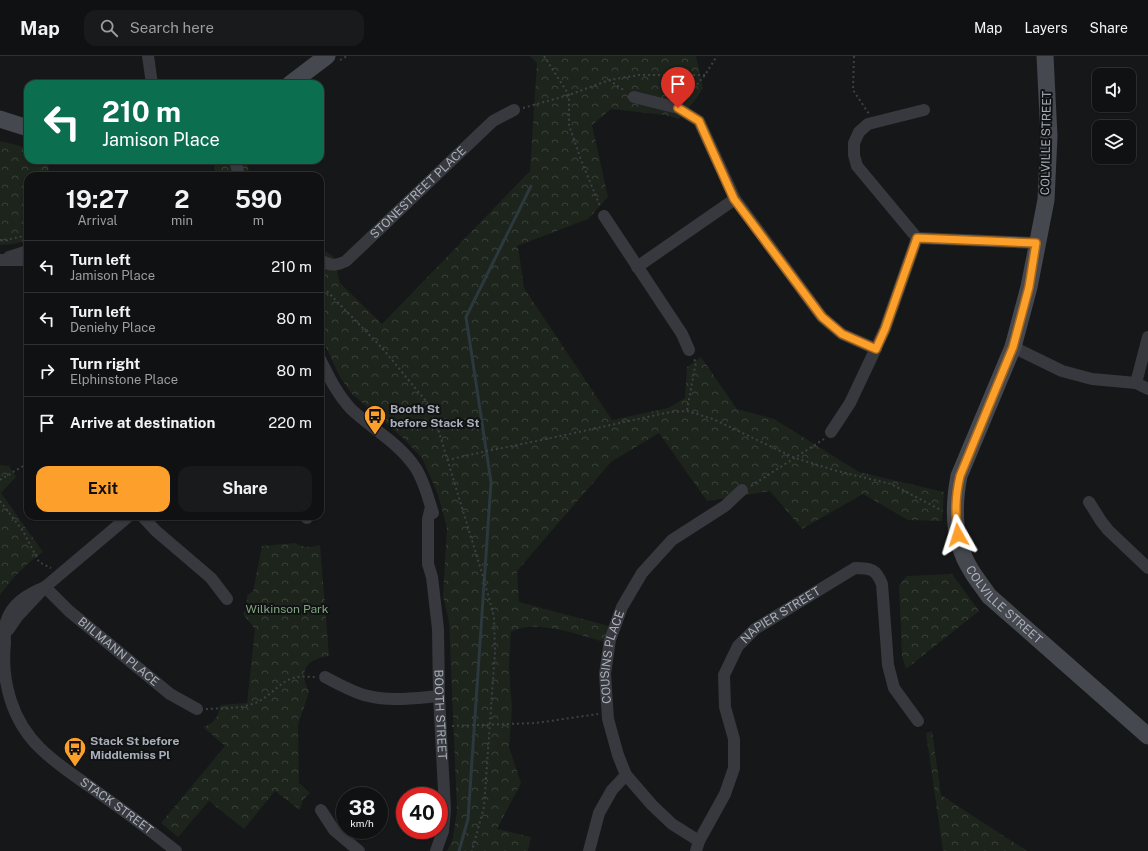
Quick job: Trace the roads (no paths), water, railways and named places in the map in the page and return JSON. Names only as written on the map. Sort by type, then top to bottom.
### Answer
[{"type":"street","points":[[148,56],[151,80]]},
{"type":"street","points":[[295,80],[327,56]]},
{"type":"street","name":"COLVILLE STREET","points":[[1045,56],[1049,136],[1046,200],[1036,243],[1029,287],[1013,347],[960,476],[955,497],[958,535],[963,553],[971,570],[989,596],[1148,736]]},
{"type":"street","points":[[634,97],[678,108],[699,121],[734,199],[822,317],[842,334],[876,349]]},
{"type":"street","name":"STONESTREET PLACE","points":[[324,262],[328,265],[338,266],[346,261],[493,121],[514,110]]},
{"type":"street","points":[[924,110],[868,124],[859,132],[854,143],[854,155],[857,166],[917,238],[1036,243]]},
{"type":"street","points":[[0,119],[24,127]]},
{"type":"street","points":[[637,267],[734,199]]},
{"type":"street","points":[[604,216],[682,334],[688,350]]},
{"type":"street","points":[[831,432],[850,403],[885,329],[917,238]]},
{"type":"street","points":[[2,259],[24,251]]},
{"type":"street","points":[[2,259],[24,260]]},
{"type":"street","points":[[1136,383],[1148,337]]},
{"type":"street","points":[[1013,347],[1062,371],[1092,379],[1136,383],[1148,389]]},
{"type":"street","name":"BOOTH STREET","points":[[324,367],[340,396],[352,409],[390,440],[416,467],[435,518],[435,562],[432,577],[438,629],[440,726],[445,810],[443,831],[436,851]]},
{"type":"street","name":"COUSINS PLACE","points":[[698,846],[652,805],[626,775],[618,756],[608,719],[605,674],[610,640],[622,607],[642,573],[672,540],[725,506],[742,490]]},
{"type":"street","points":[[1089,502],[1108,530],[1148,568]]},
{"type":"street","name":"STACK STREET","points":[[124,520],[61,572],[17,618],[5,635],[3,658],[6,682],[13,706],[23,728],[40,748],[56,762],[176,851]]},
{"type":"street","points":[[146,520],[156,531],[211,578],[227,599]]},
{"type":"street","name":"NAPIER STREET","points":[[698,846],[725,794],[734,768],[734,739],[726,707],[724,675],[738,646],[755,629],[855,568],[869,568],[878,574],[882,584],[888,665],[894,688],[918,721]]},
{"type":"street","name":"BIILMANN PLACE","points":[[45,587],[69,611],[170,694],[197,709]]},
{"type":"street","points":[[325,678],[365,695],[379,698],[393,699],[439,696]]},
{"type":"street","points":[[589,851],[599,812],[612,790],[626,775]]},
{"type":"street","points":[[321,810],[334,830],[359,851]]},
{"type":"waterway","points":[[459,851],[468,819],[491,482],[466,317],[531,186]]},
{"type":"place","name":"Booth St before Stack St","points":[[375,436]]},
{"type":"place","name":"Stack St before Middlemiss Pl","points":[[75,768]]},
{"type":"park label","name":"Wilkinson Park","points":[[287,609]]}]
